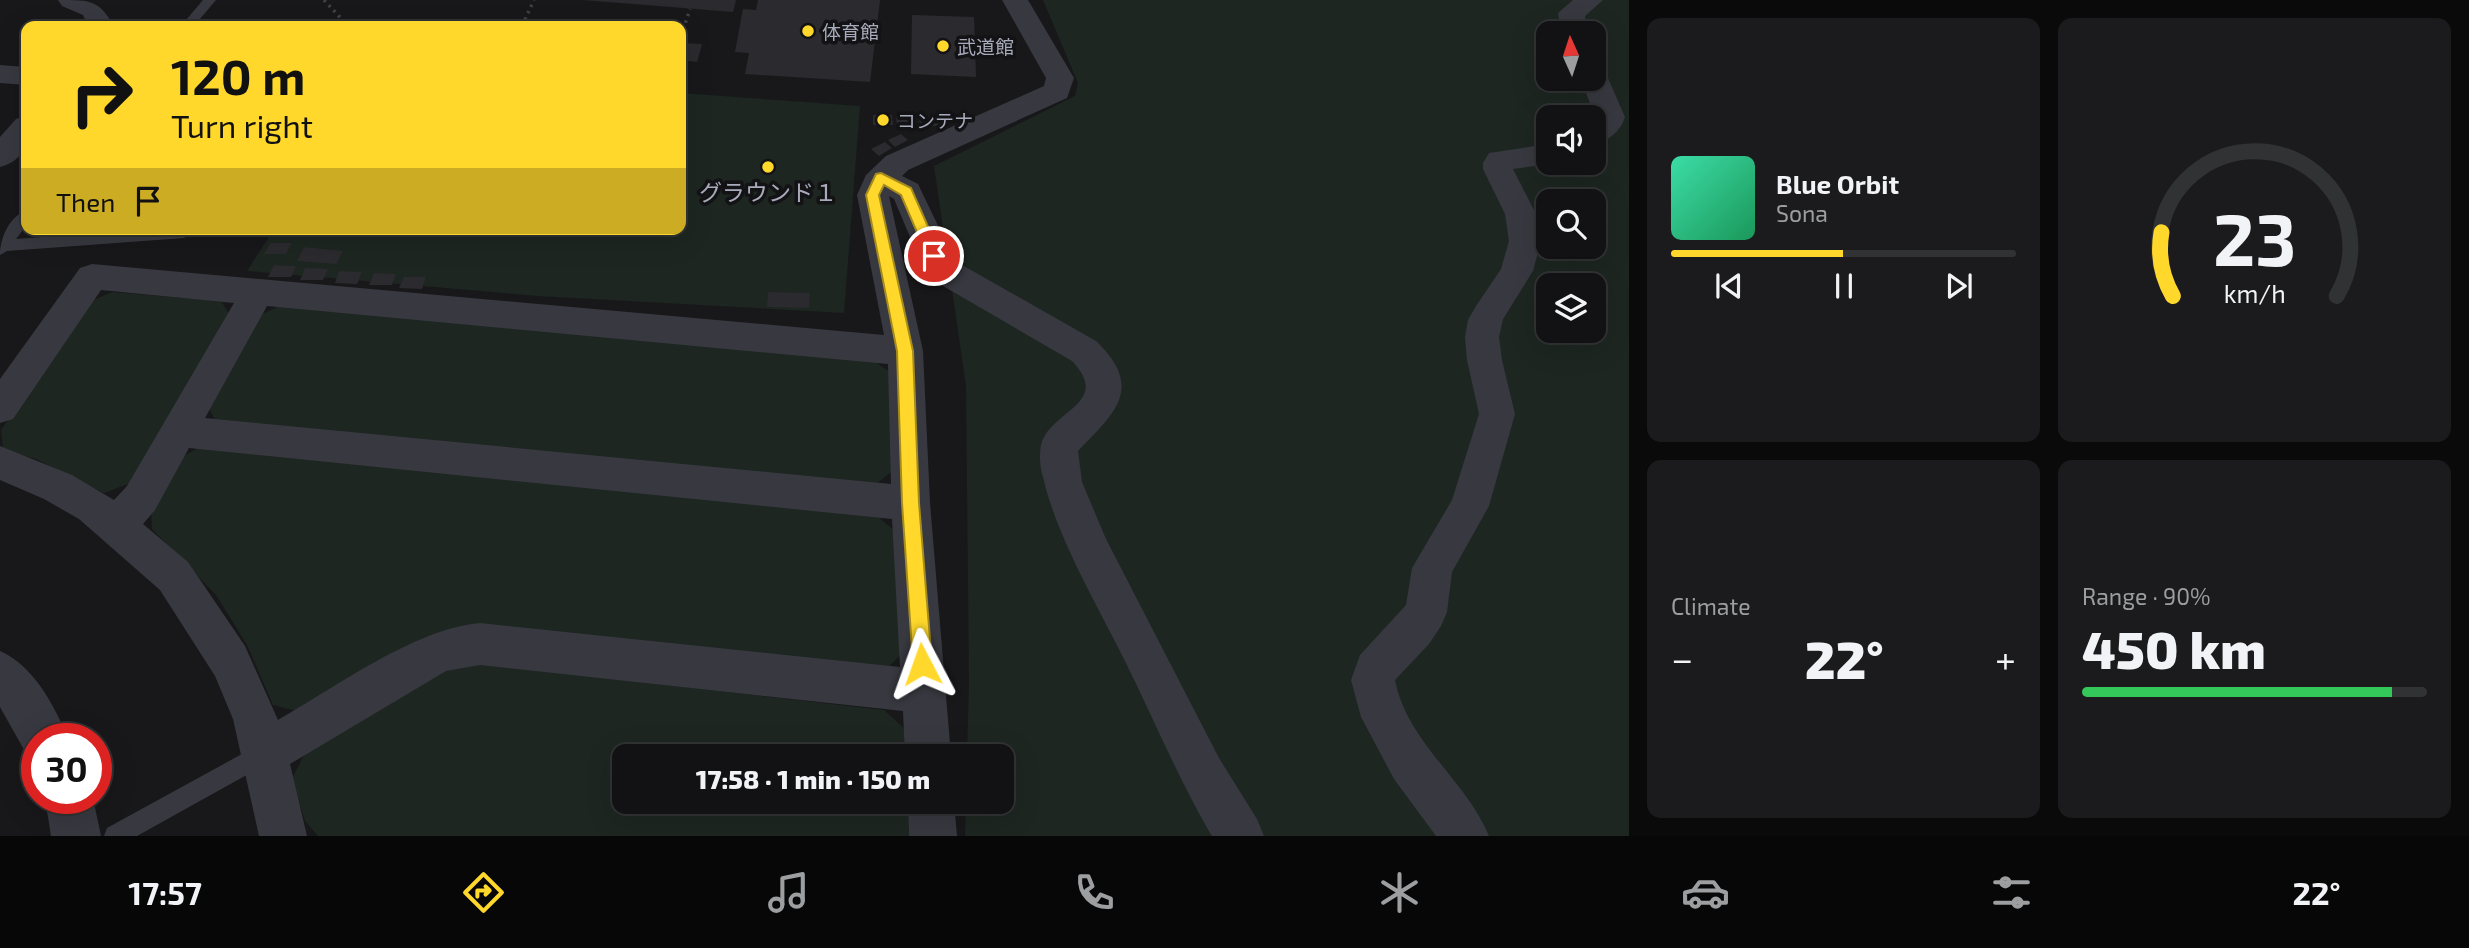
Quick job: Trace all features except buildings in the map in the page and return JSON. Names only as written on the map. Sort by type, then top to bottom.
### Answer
[{"type":"street","points":[[71,0],[94,10],[99,21]]},
{"type":"street","points":[[927,744],[911,503],[905,351],[873,195],[881,178],[897,163],[1057,91],[1060,78],[1015,0]]},
{"type":"street","points":[[1572,21],[1571,13],[1590,0]]},
{"type":"street","points":[[0,75],[21,76]]},
{"type":"street","points":[[1606,106],[1610,117],[1606,125]]},
{"type":"street","points":[[0,157],[21,132]]},
{"type":"street","points":[[1465,836],[1410,763],[1377,701],[1373,680],[1375,670],[1414,629],[1426,612],[1432,568],[1469,506],[1497,414],[1497,403],[1484,366],[1484,324],[1515,275],[1526,243],[1517,204],[1498,169],[1498,163],[1500,160],[1536,156]]},
{"type":"street","points":[[881,178],[907,192],[923,233],[943,270],[1072,342],[1094,361],[1100,370],[1104,381],[1102,403],[1067,435],[1060,445],[1059,468],[1063,482],[1097,560],[1171,709],[1240,836]]},
{"type":"street","points":[[0,408],[92,277],[905,351]]},
{"type":"street","points":[[117,525],[141,498],[257,293]]},
{"type":"street","points":[[178,431],[911,503]]},
{"type":"street","points":[[0,463],[58,487],[93,507],[174,576],[230,661],[255,719],[283,836]]},
{"type":"street","points":[[265,752],[435,653],[457,646],[480,644],[924,691]]},
{"type":"street","points":[[0,674],[15,689],[35,723]]},
{"type":"street","points":[[72,814],[76,836]]},
{"type":"street","points":[[932,814],[933,836]]},
{"type":"lane","points":[[191,21],[210,0]]},
{"type":"lane","points":[[1,248],[21,222]]},
{"type":"lane","points":[[1,248],[150,235]]},
{"type":"lane","points":[[115,836],[265,752]]},
{"type":"path","points":[[324,0],[343,21]]},
{"type":"path","points":[[524,21],[534,0]]},
{"type":"path","points":[[686,21],[690,9]]},
{"type":"shaded area","points":[[1043,0],[1629,0],[1629,836],[965,836],[966,814],[1014,814],[1014,744],[967,744],[966,386],[934,166],[1075,96],[1078,83]]},
{"type":"shaded area","name":"グラウンド１","points":[[686,93],[860,106],[844,313],[538,296],[247,271],[270,235],[686,235]]},
{"type":"shaded area","points":[[112,292],[221,301],[230,315],[131,483],[104,493],[36,459],[3,450],[1,430],[89,302]]},
{"type":"shaded area","points":[[280,306],[871,359],[890,372],[895,469],[875,485],[216,422],[208,406],[255,317]]},
{"type":"shaded area","points":[[202,446],[873,513],[894,530],[903,653],[883,672],[480,627],[297,711],[273,705],[247,645],[216,595],[152,529],[151,507],[176,460]]},
{"type":"shaded area","points":[[483,664],[884,710],[905,729],[906,744],[612,744],[612,814],[908,814],[909,836],[318,836],[305,821],[292,779],[309,745],[443,671]]},
{"type":"place","name":"体育館","points":[[808,31]]},
{"type":"place","name":"武道館","points":[[943,46]]},
{"type":"place","name":"コンテナ","points":[[883,120]]},
{"type":"place","name":"グラウンド１","points":[[768,167]]},
{"type":"route","points":[[922,664],[911,503],[905,351],[873,195],[881,178],[907,192],[934,256]]}]
